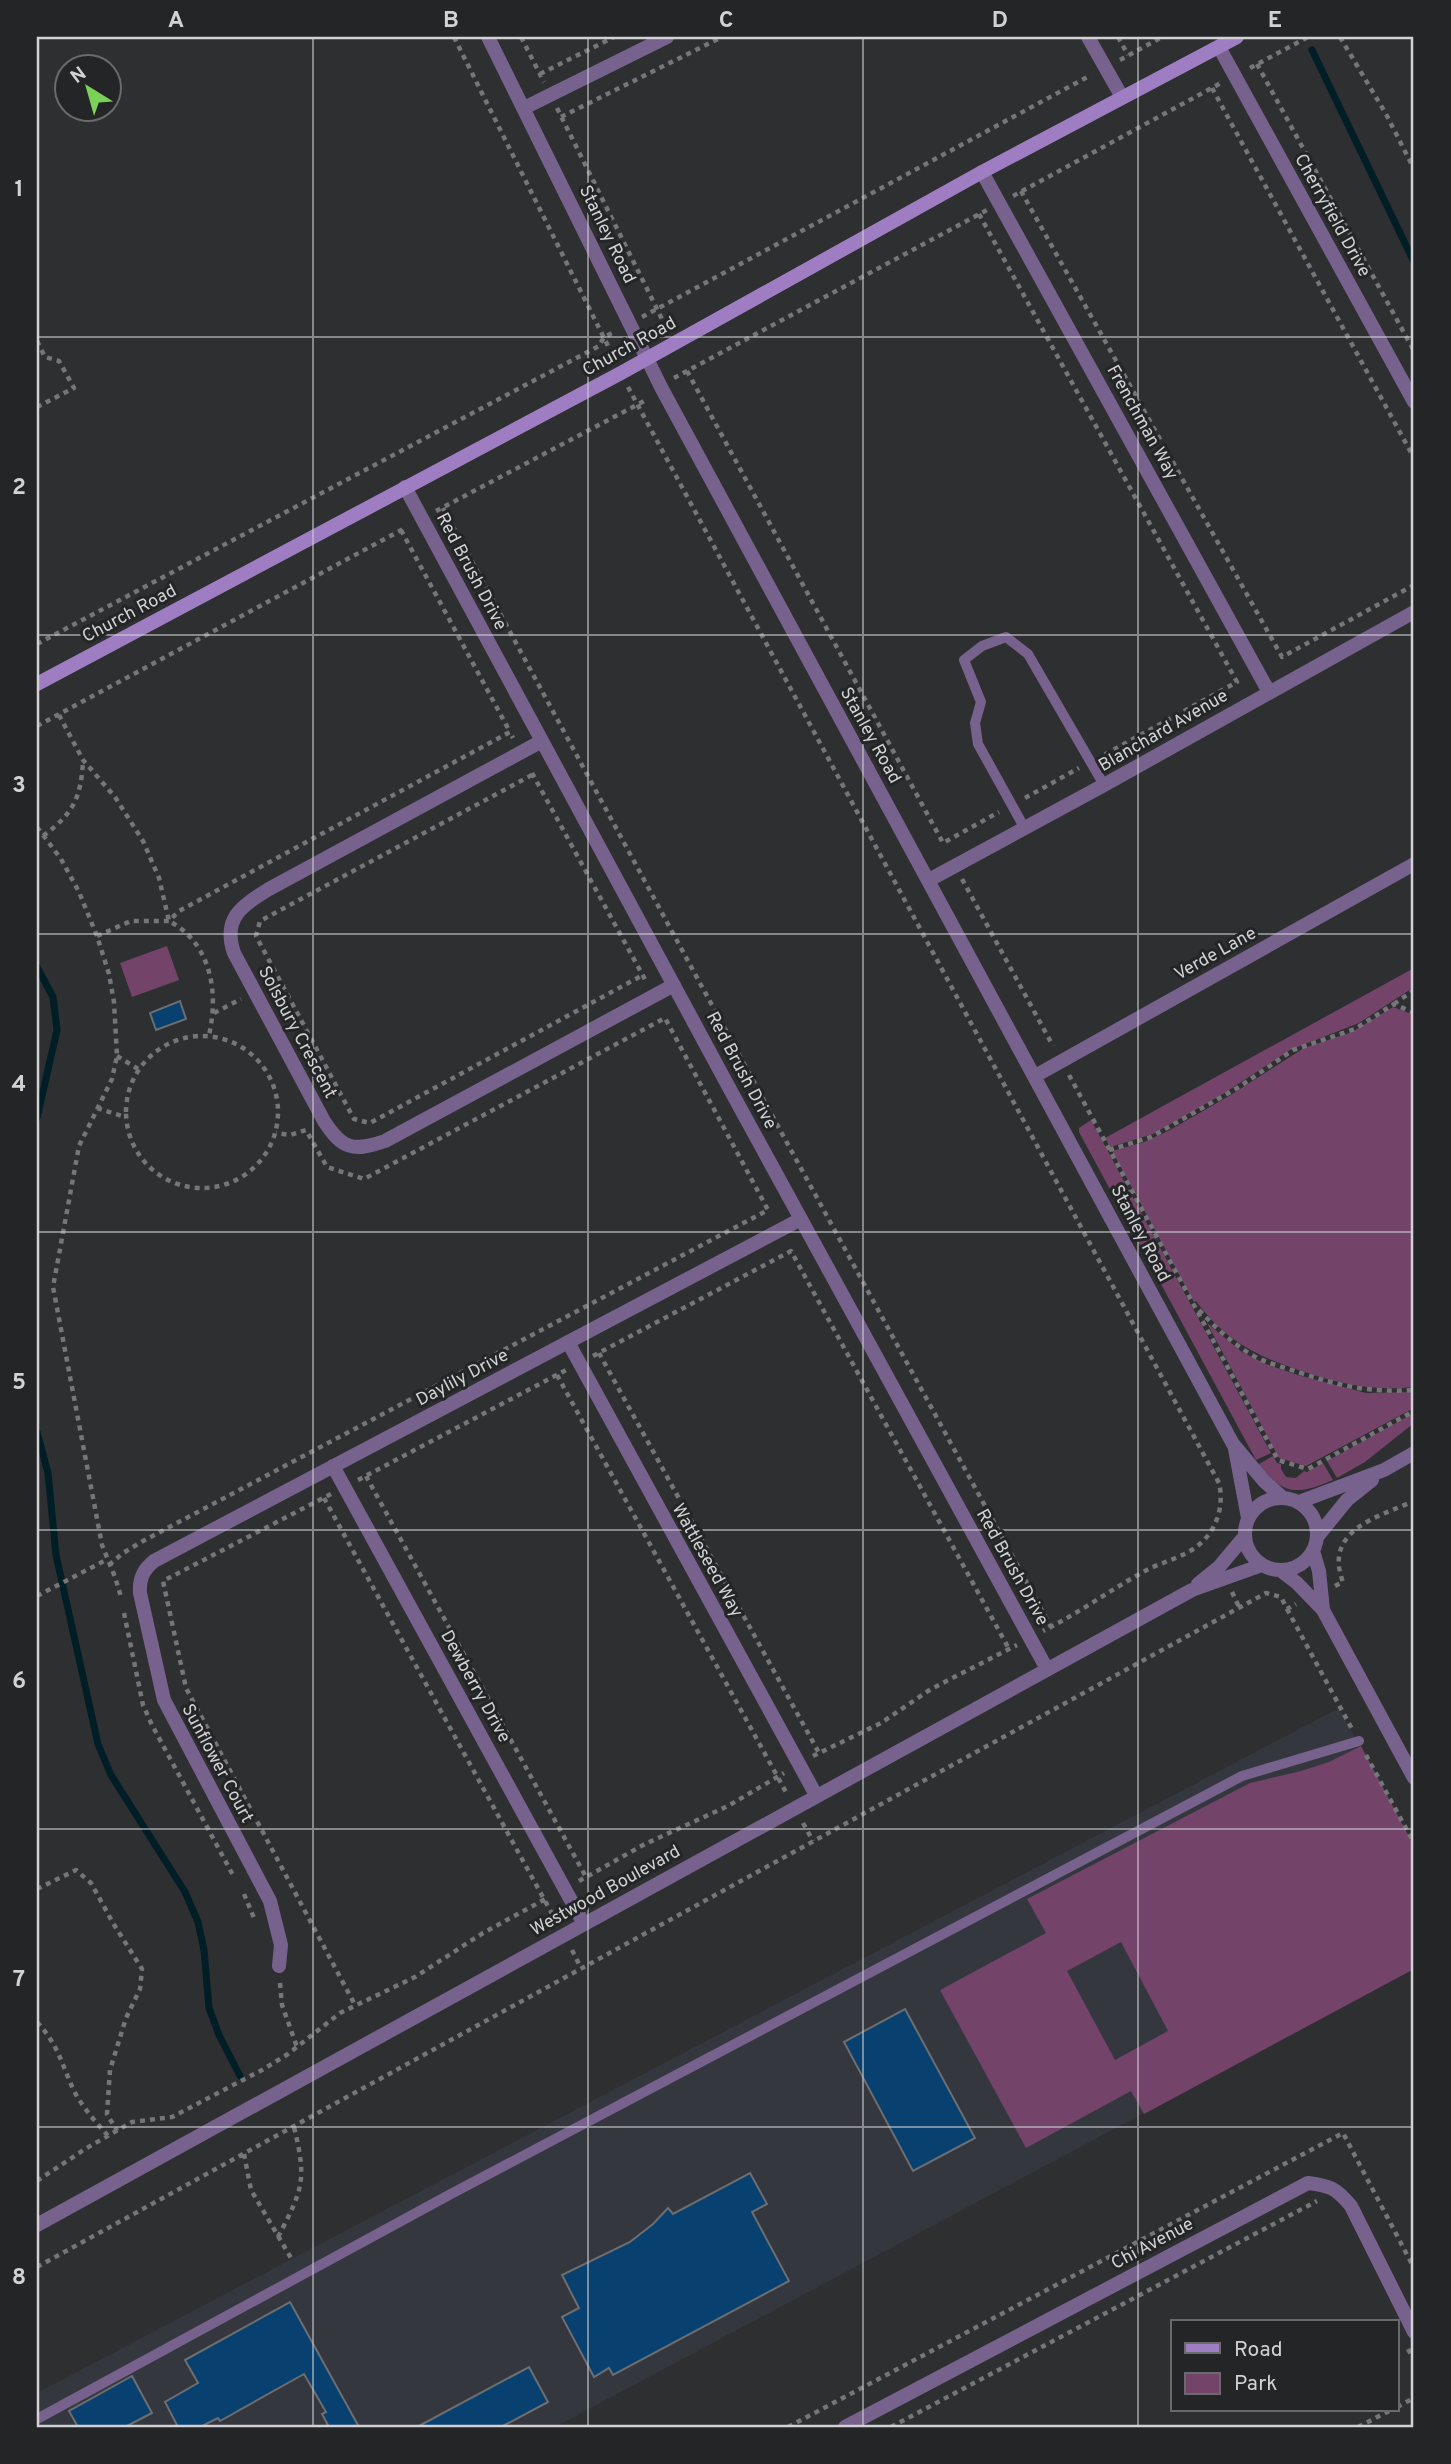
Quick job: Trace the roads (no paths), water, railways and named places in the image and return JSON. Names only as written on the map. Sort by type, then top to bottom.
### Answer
[{"type":"main road","name":"Church Road","points":[[37,684],[621,373],[982,172],[1237,37]]},
{"type":"street","name":"Stanley Road","points":[[488,37],[646,358],[1233,1444],[1264,1481],[1283,1498]]},
{"type":"street","points":[[524,108],[667,37]]},
{"type":"street","points":[[1088,37],[1122,97]]},
{"type":"street","name":"Cherryfield Drive","points":[[1219,47],[1414,402]]},
{"type":"street","name":"Frenchman Way","points":[[982,172],[1269,692]]},
{"type":"street","name":"Red Brush Drive","points":[[405,487],[1047,1669]]},
{"type":"street","name":"Blanchard Avenue","points":[[929,880],[1414,612]]},
{"type":"street","name":"Solsbury Crescent","points":[[542,741],[269,889],[243,907],[231,924],[229,933],[234,953],[324,1121],[344,1145],[356,1148],[385,1141],[674,985]]},
{"type":"street","name":"Verde Lane","points":[[1035,1076],[1414,864]]},
{"type":"street","name":"Daylily Drive","points":[[144,1571],[154,1561],[801,1219]]},
{"type":"street","name":"Wattleseed Way","points":[[568,1342],[816,1795]]},
{"type":"street","name":"Stanley Road","points":[[1233,1444],[1248,1518]]},
{"type":"street","points":[[1280,1570],[1299,1566],[1346,1500],[1384,1470],[1414,1453]]},
{"type":"street","name":"Dewberry Drive","points":[[334,1466],[584,1924]]},
{"type":"street","points":[[1298,1502],[1384,1470]]},
{"type":"street","points":[[1316,1595],[1280,1570],[1262,1565],[1253,1558],[1245,1535],[1248,1518],[1263,1503],[1283,1498],[1298,1502],[1313,1517],[1316,1595],[1412,1768]]},
{"type":"street","name":"Westwood Boulevard","points":[[1192,1590],[1219,1567],[1245,1535]]},
{"type":"street","name":"Westwood Boulevard","points":[[37,2225],[1192,1590],[1262,1565]]},
{"type":"street","name":"Sunflower Court","points":[[144,1571],[140,1593],[164,1700],[270,1901],[281,1945],[279,1966]]},
{"type":"street","name":"Chi Avenue","points":[[845,2427],[1308,2183],[1328,2185],[1339,2192],[1351,2206],[1414,2332]]},
{"type":"lane","points":[[1024,827],[978,744],[975,723],[981,702],[964,660],[982,646],[1006,637],[1027,654],[1104,785]]},
{"type":"lane","points":[[37,2419],[449,2195],[1242,1776],[1359,1741]]},
{"type":"waterway","points":[[1312,50],[1414,262]]},
{"type":"waterway","points":[[37,967],[53,997],[57,1030],[37,1118]]},
{"type":"waterway","points":[[37,1432],[48,1473],[56,1555],[98,1744],[111,1775],[185,1892],[198,1922],[204,1950],[209,2008],[219,2035],[240,2076]]}]
